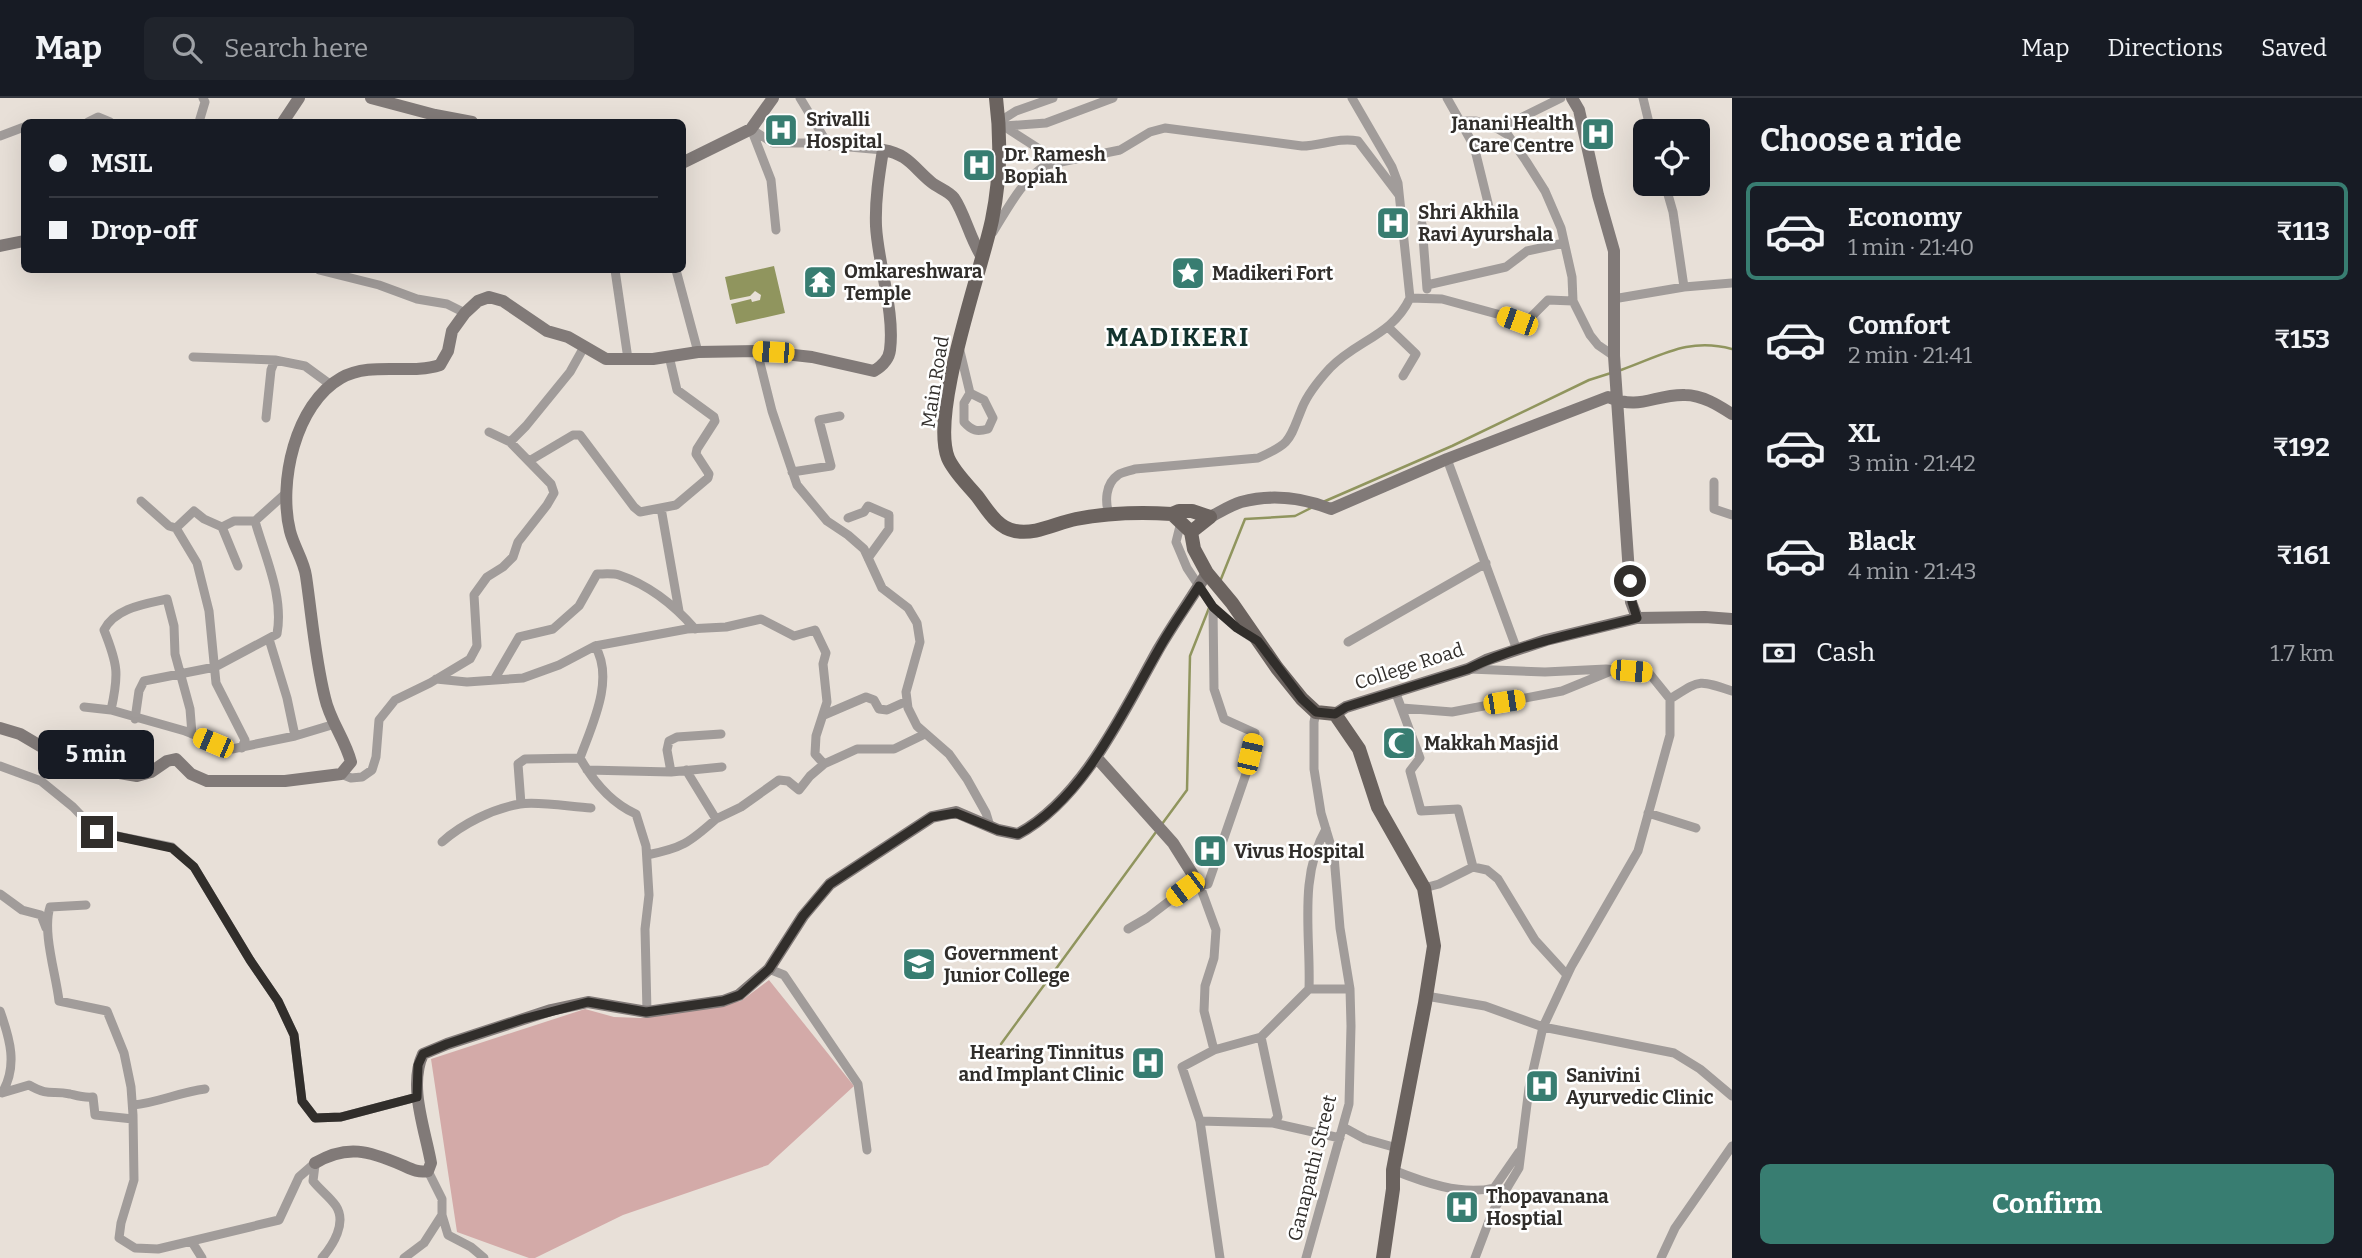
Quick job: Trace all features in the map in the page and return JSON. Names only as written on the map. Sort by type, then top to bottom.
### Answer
[{"type":"main road","name":"Main Road","points":[[996,98],[1000,124],[995,200],[959,345],[947,407],[946,449],[954,467],[992,516],[1001,526],[1011,531],[1023,532],[1079,518],[1109,514],[1181,522],[1179,511],[1192,511],[1210,517]]},
{"type":"main road","points":[[1210,517],[1181,522],[1194,549],[1203,580],[1231,603],[1302,699],[1316,712]]},
{"type":"main road","name":"College Road","points":[[1316,712],[1335,714]]},
{"type":"main road","points":[[1335,714],[1359,748],[1378,807],[1424,888],[1434,946],[1393,1170],[1393,1189],[1383,1258]]},
{"type":"street","points":[[285,119],[299,98]]},
{"type":"street","points":[[371,98],[456,119]]},
{"type":"street","points":[[686,161],[751,129],[773,98]]},
{"type":"street","points":[[800,98],[829,146]]},
{"type":"street","points":[[1000,124],[1016,111],[1052,98]]},
{"type":"street","points":[[1000,124],[1046,122],[1113,98]]},
{"type":"street","points":[[1109,514],[1105,502],[1110,486],[1118,474],[1135,469],[1258,458],[1276,450],[1288,441],[1296,429],[1310,393],[1332,366],[1402,315],[1410,299],[1399,196],[1392,167],[1352,98]]},
{"type":"street","points":[[1447,98],[1474,146],[1492,215]]},
{"type":"street","points":[[1499,129],[1562,98]]},
{"type":"street","points":[[1572,98],[1579,110],[1614,251],[1614,356],[1632,602],[1637,618]]},
{"type":"street","points":[[1643,98],[1648,119]]},
{"type":"street","points":[[200,119],[206,99]]},
{"type":"street","points":[[1460,121],[1476,121],[1508,135],[1545,191],[1561,228],[1572,277],[1573,301],[1590,335],[1598,345],[1614,356]]},
{"type":"street","points":[[1000,124],[1058,161]]},
{"type":"street","points":[[0,136],[21,128]]},
{"type":"street","points":[[751,129],[773,143],[805,143],[897,152],[917,166],[932,183],[953,196],[971,241],[983,251],[1030,178],[1046,165],[1120,150],[1150,132],[1165,128],[1301,146],[1350,139],[1358,141],[1399,196]]},
{"type":"street","points":[[751,129],[771,180],[776,230]]},
{"type":"street","points":[[341,774],[351,762],[346,744],[325,698],[305,572],[290,531],[286,493],[288,465],[303,422],[319,394],[342,377],[370,370],[402,367],[427,369],[440,365],[448,351],[452,331],[478,301],[489,297],[503,300],[547,331],[568,337],[606,359],[653,359],[698,352],[757,351],[812,357],[874,371],[882,366],[890,352],[884,274],[876,228],[876,197],[883,150]]},
{"type":"street","points":[[1668,196],[1684,287]]},
{"type":"street","points":[[1422,224],[1428,298]]},
{"type":"street","points":[[0,246],[21,242]]},
{"type":"street","points":[[1427,285],[1506,267],[1527,251],[1564,243]]},
{"type":"street","points":[[331,273],[379,285],[417,299],[447,304],[465,313]]},
{"type":"street","points":[[615,273],[628,359]]},
{"type":"street","points":[[677,273],[698,352]]},
{"type":"street","points":[[1613,299],[1684,287],[1732,283]]},
{"type":"street","points":[[1410,299],[1442,299],[1526,322],[1548,300],[1573,301]]},
{"type":"street","points":[[1388,327],[1416,354],[1403,376]]},
{"type":"street","points":[[959,345],[970,393]]},
{"type":"street","points":[[510,442],[570,372],[584,347]]},
{"type":"street","points":[[757,351],[772,411],[797,485],[827,521],[864,549],[883,588],[908,608],[918,623],[920,642],[906,692],[908,708],[917,726],[949,754],[967,779],[986,813],[990,827]]},
{"type":"street","points":[[529,461],[573,435],[580,436],[634,508],[640,512],[676,505],[708,478],[709,474],[696,454],[715,421],[714,417],[677,390],[670,356]]},
{"type":"street","points":[[193,357],[275,360],[305,366],[331,385]]},
{"type":"street","points":[[266,418],[271,370],[275,360]]},
{"type":"street","points":[[1210,517],[1241,502],[1275,498],[1300,499],[1331,509],[1447,459],[1608,397],[1635,404],[1687,395],[1710,401],[1732,414]]},
{"type":"street","points":[[792,472],[831,466],[819,419],[840,416]]},
{"type":"street","points":[[0,728],[20,734],[69,763],[137,776],[176,759],[191,774],[207,780],[285,781],[341,774],[362,778],[372,769],[376,757],[379,720],[395,700],[470,659],[477,646],[474,595],[487,577],[513,557],[518,542],[554,493],[551,484],[510,442],[489,432]]},
{"type":"street","points":[[1447,459],[1517,650]]},
{"type":"street","points":[[1714,482],[1714,509],[1732,515]]},
{"type":"street","points":[[222,527],[234,521],[255,521],[286,493]]},
{"type":"street","points":[[141,501],[169,526],[176,528],[197,563],[209,611],[216,683],[244,740],[242,748]]},
{"type":"street","points":[[848,518],[864,512],[868,506],[888,515],[889,529],[868,558]]},
{"type":"street","points":[[661,508],[679,611]]},
{"type":"street","points":[[176,528],[194,511],[222,527],[238,566]]},
{"type":"street","points":[[135,719],[139,691],[144,681],[215,667],[277,634],[279,622],[268,559],[255,521]]},
{"type":"street","points":[[1348,642],[1486,563]]},
{"type":"street","points":[[494,680],[519,637],[553,629],[579,606],[597,575],[617,574],[658,595],[679,611],[695,629]]},
{"type":"street","points":[[1128,929],[1185,889],[1208,884],[1245,774],[1255,733],[1224,719],[1214,689],[1213,607],[1203,580]]},
{"type":"street","points":[[484,1258],[471,1247],[448,1235],[442,1215],[442,1199],[428,1171],[431,1163],[417,1097],[418,1065],[423,1054],[551,1010],[588,1002],[646,1012],[723,1001],[740,995],[769,969],[803,916],[830,884],[932,817],[956,813],[990,827],[1018,834],[1036,824],[1058,805],[1096,757],[1203,580]]},
{"type":"street","points":[[111,710],[117,679],[113,654],[104,630],[109,620],[118,615],[167,598],[174,626],[175,654],[190,709],[192,734]]},
{"type":"street","points":[[1213,607],[1237,628],[1258,641]]},
{"type":"street","name":"College Road","points":[[1335,714],[1346,707],[1468,669],[1546,640],[1637,618],[1732,619]]},
{"type":"street","points":[[436,679],[447,682],[523,678],[559,665],[595,646],[695,629],[726,627],[761,619],[794,636],[815,629],[826,653],[823,664],[827,702],[816,736],[815,754],[824,764]]},
{"type":"street","points":[[269,639],[287,698],[295,736]]},
{"type":"street","points":[[580,758],[593,725],[601,692],[602,658],[595,646]]},
{"type":"street","points":[[1468,669],[1545,672],[1614,670],[1649,673],[1670,699],[1670,735],[1638,850],[1567,975],[1543,1027],[1530,1088],[1519,1168],[1492,1213],[1475,1258]]},
{"type":"street","points":[[1402,708],[1452,712],[1573,687],[1614,670]]},
{"type":"street","points":[[1670,699],[1696,683],[1709,682],[1732,691]]},
{"type":"street","points":[[1395,691],[1420,758],[1410,771],[1421,811],[1458,809],[1473,867]]},
{"type":"street","points":[[824,715],[866,697],[874,700],[879,709],[887,710],[907,701]]},
{"type":"street","points":[[84,707],[111,710],[232,749],[295,736],[335,724]]},
{"type":"street","name":"Ganapathi Street","points":[[1306,1258],[1349,1104],[1352,1026],[1334,856],[1314,769],[1316,712]]},
{"type":"street","points":[[671,772],[667,750],[669,741],[677,737],[721,734]]},
{"type":"street","points":[[647,855],[688,844],[716,819],[741,807],[779,780],[788,781],[799,790],[824,764],[856,749],[894,749],[925,734]]},
{"type":"street","points":[[1096,757],[1173,843],[1200,886],[1216,930],[1214,958],[1205,986],[1204,1011],[1214,1050]]},
{"type":"street","points":[[580,758],[587,770],[620,807],[636,814],[646,846],[649,895],[645,929],[648,998],[646,1012]]},
{"type":"street","points":[[521,804],[518,764],[525,759],[580,758]]},
{"type":"street","points":[[0,766],[41,781],[73,807],[97,832],[172,848],[194,867],[278,1001],[294,1035],[302,1101],[315,1118],[341,1117],[417,1097]]},
{"type":"street","points":[[587,770],[671,772],[722,767]]},
{"type":"street","points":[[686,770],[716,819]]},
{"type":"street","points":[[442,842],[457,829],[521,804],[591,808]]},
{"type":"street","points":[[1648,813],[1696,828]]},
{"type":"street","points":[[1309,989],[1307,911],[1311,873],[1317,844],[1326,829]]},
{"type":"street","points":[[1424,888],[1439,884],[1473,867],[1487,870],[1499,879],[1535,940],[1567,975]]},
{"type":"street","points":[[0,894],[22,910],[41,915],[48,932]]},
{"type":"street","points":[[86,905],[50,907],[48,932],[59,1001],[107,1010],[124,1053],[133,1105],[134,1180],[119,1238],[135,1248],[158,1249],[279,1220],[299,1177],[332,1153],[358,1150],[420,1173],[428,1171]]},
{"type":"street","points":[[769,969],[784,975],[858,1084],[867,1150]]},
{"type":"street","points":[[1220,1258],[1200,1121],[1182,1067],[1214,1050],[1261,1037],[1309,989],[1350,989]]},
{"type":"street","points":[[1426,996],[1485,1006],[1543,1027],[1674,1053],[1700,1069],[1732,1096]]},
{"type":"street","points":[[0,1011],[12,1066],[10,1080],[1,1093]]},
{"type":"street","points":[[1261,1037],[1278,1117],[1273,1123]]},
{"type":"street","points":[[1,1093],[29,1085],[46,1094],[93,1097],[95,1115],[133,1119]]},
{"type":"street","points":[[133,1105],[205,1089]]},
{"type":"street","points":[[1200,1121],[1273,1123],[1340,1138]]},
{"type":"street","points":[[1343,1127],[1365,1139],[1397,1148]]},
{"type":"street","points":[[1661,1258],[1675,1228],[1732,1146]]},
{"type":"street","points":[[1393,1170],[1426,1183],[1482,1191],[1494,1188],[1521,1149]]},
{"type":"street","points":[[315,1163],[313,1181],[338,1208],[340,1214],[340,1225],[327,1257]]},
{"type":"street","points":[[404,1258],[424,1243],[442,1215]]},
{"type":"street","points":[[192,1242],[202,1258]]},
{"type":"shaded area","points":[[774,266],[785,313],[736,324],[731,304],[751,299],[752,302],[760,300],[761,295],[755,291],[750,296],[730,300],[725,277]]},
{"type":"shaded area","points":[[769,980],[854,1086],[768,1165],[623,1215],[535,1258],[457,1232],[431,1059],[585,1009],[614,1017],[641,1018],[741,1001]]},
{"type":"waterway","points":[[1621,370],[1688,347],[1702,345],[1732,349]]},
{"type":"waterway","points":[[1323,502],[1452,446],[1589,380],[1611,373]]},
{"type":"waterway","points":[[1221,579],[1245,519],[1295,516],[1311,508]]},
{"type":"waterway","points":[[1162,824],[1187,790],[1190,656],[1209,608]]},
{"type":"waterway","points":[[1001,1044],[1156,832]]},
{"type":"place","name":"Srivalli Hospital","points":[[781,130]]},
{"type":"place","name":"Janani Health Care Centre","points":[[1598,134]]},
{"type":"place","name":"Dr. Ramesh Bopiah","points":[[979,165]]},
{"type":"place","name":"Shri Akhila Ravi Ayurshala","points":[[1393,223]]},
{"type":"place","name":"Madikeri Fort","points":[[1188,273]]},
{"type":"place","name":"Omkareshwara Temple","points":[[820,282]]},
{"type":"place","name":"Makkah Masjid","points":[[1399,743]]},
{"type":"place","name":"Vivus Hospital","points":[[1210,851]]},
{"type":"place","name":"Government Junior College","points":[[919,964]]},
{"type":"place","name":"Hearing Tinnitus and Implant Clinic","points":[[1148,1063]]},
{"type":"place","name":"Sanivini Ayurvedic Clinic","points":[[1542,1086]]},
{"type":"place","name":"Thopavanana Hosptial","points":[[1462,1207]]},
{"type":"district","name":"MADIKERI","points":[[1178,337]]},
{"type":"route","points":[[97,832],[172,848],[194,867],[278,1001],[294,1035],[302,1101],[315,1118],[341,1117],[417,1097],[418,1065],[423,1054],[551,1010],[588,1002],[646,1012],[723,1001],[740,995],[769,969],[803,916],[830,884],[932,817],[956,813],[998,830],[1018,834],[1036,824],[1058,805],[1096,757],[1199,586],[1213,607],[1237,628],[1258,641],[1302,699],[1316,712],[1335,714],[1346,707],[1468,669],[1486,660],[1546,640],[1637,618],[1630,581]]}]
